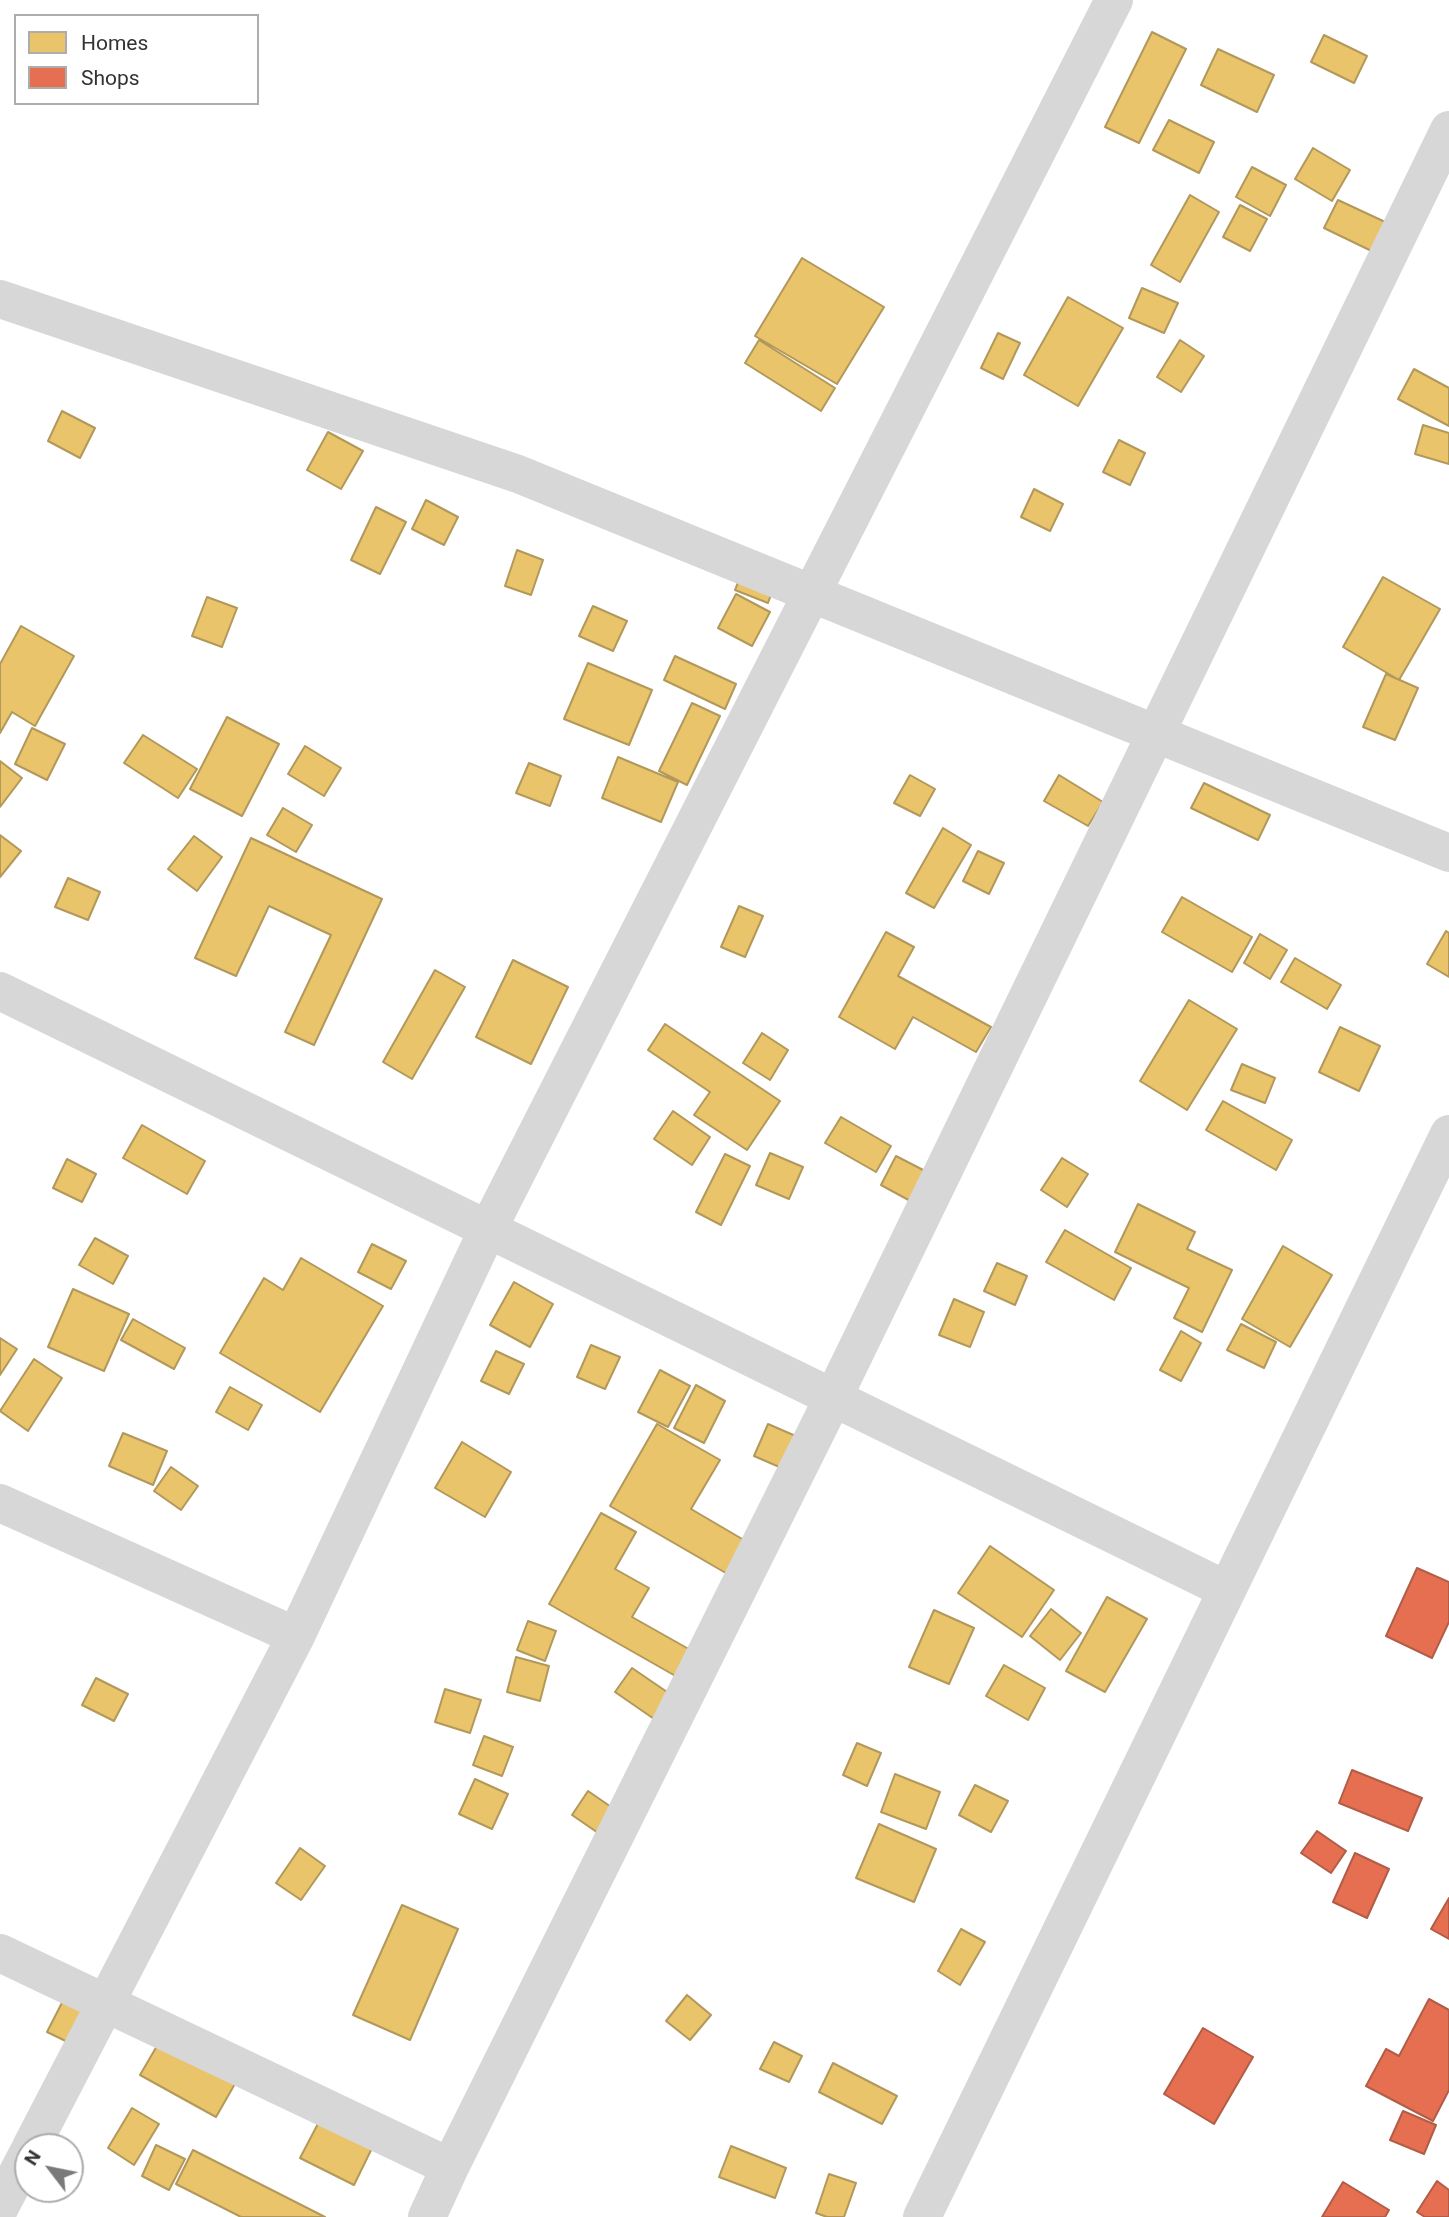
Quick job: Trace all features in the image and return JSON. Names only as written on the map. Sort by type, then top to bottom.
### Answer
[{"type":"street","points":[[38,2133],[296,1636],[488,1229],[1114,0]]},
{"type":"street","points":[[427,2217],[834,1398],[1449,130]]},
{"type":"street","points":[[0,299],[518,474],[1449,853]]},
{"type":"street","points":[[0,991],[1227,1590]]},
{"type":"street","points":[[922,2217],[1449,1134]]},
{"type":"street","points":[[0,1503],[296,1636]]},
{"type":"street","points":[[0,1953],[450,2166]]},
{"type":"street","points":[[0,2207],[14,2180]]},
{"type":"building: Homes","points":[[1152,32],[1186,49],[1139,143],[1105,127]]},
{"type":"building: Homes","points":[[1324,35],[1367,56],[1354,83],[1311,62]]},
{"type":"building: Homes","points":[[1218,49],[1274,75],[1257,112],[1201,85]]},
{"type":"building: Homes","points":[[1169,120],[1214,142],[1199,173],[1153,150]]},
{"type":"building: Homes","points":[[1313,148],[1350,170],[1332,201],[1295,179]]},
{"type":"building: Homes","points":[[1252,167],[1286,185],[1270,216],[1236,197]]},
{"type":"building: Homes","points":[[1190,195],[1219,212],[1180,282],[1151,265]]},
{"type":"building: Homes","points":[[1338,200],[1398,228],[1384,257],[1324,228]]},
{"type":"building: Homes","points":[[1240,205],[1267,219],[1250,251],[1223,237]]},
{"type":"building: Homes","points":[[802,258],[884,307],[837,384],[755,336]]},
{"type":"building: Homes","points":[[1142,288],[1178,303],[1164,333],[1129,318]]},
{"type":"building: Homes","points":[[1068,297],[1123,328],[1078,406],[1024,375]]},
{"type":"building: Homes","points":[[998,333],[1020,343],[1003,379],[981,368]]},
{"type":"building: Homes","points":[[759,340],[835,388],[821,411],[745,363]]},
{"type":"building: Homes","points":[[1180,340],[1204,356],[1181,392],[1157,377]]},
{"type":"building: Homes","points":[[1414,369],[1449,388],[1449,426],[1398,399]]},
{"type":"building: Homes","points":[[62,411],[95,428],[80,458],[48,441]]},
{"type":"building: Homes","points":[[1423,425],[1449,433],[1449,464],[1415,454]]},
{"type":"building: Homes","points":[[328,432],[363,451],[341,489],[307,470]]},
{"type":"building: Homes","points":[[1119,440],[1145,453],[1130,485],[1103,472]]},
{"type":"building: Homes","points":[[1034,489],[1063,504],[1050,531],[1021,517]]},
{"type":"building: Homes","points":[[426,500],[458,517],[444,545],[412,529]]},
{"type":"building: Homes","points":[[376,507],[406,522],[380,574],[351,560]]},
{"type":"building: Homes","points":[[517,550],[543,560],[531,595],[505,586]]},
{"type":"building: Homes","points":[[747,559],[779,572],[768,603],[735,590]]},
{"type":"building: Homes","points":[[1383,577],[1440,609],[1399,680],[1343,647]]},
{"type":"building: Homes","points":[[736,594],[770,612],[752,646],[718,628]]},
{"type":"building: Homes","points":[[207,597],[237,608],[222,647],[192,636]]},
{"type":"building: Homes","points":[[593,606],[627,621],[613,651],[579,636]]},
{"type":"building: Homes","points":[[21,626],[74,656],[35,726],[12,712],[0,733],[0,664]]},
{"type":"building: Homes","points":[[675,656],[736,684],[725,709],[664,680]]},
{"type":"building: Homes","points":[[588,663],[652,690],[629,745],[564,719]]},
{"type":"building: Homes","points":[[1386,674],[1418,688],[1395,740],[1363,727]]},
{"type":"building: Homes","points":[[692,703],[720,716],[687,785],[659,771]]},
{"type":"building: Homes","points":[[227,717],[279,744],[242,816],[190,789]]},
{"type":"building: Homes","points":[[32,728],[65,744],[47,780],[15,764]]},
{"type":"building: Homes","points":[[143,735],[197,769],[178,798],[124,763]]},
{"type":"building: Homes","points":[[305,746],[341,768],[324,796],[288,774]]},
{"type":"building: Homes","points":[[618,757],[678,782],[661,822],[602,798]]},
{"type":"building: Homes","points":[[0,761],[22,778],[0,807]]},
{"type":"building: Homes","points":[[529,763],[561,776],[550,806],[516,793]]},
{"type":"building: Homes","points":[[910,775],[935,789],[920,816],[894,803]]},
{"type":"building: Homes","points":[[1059,775],[1103,802],[1088,826],[1044,801]]},
{"type":"building: Homes","points":[[1204,783],[1270,815],[1258,840],[1191,808]]},
{"type":"building: Homes","points":[[283,808],[312,825],[296,852],[267,835]]},
{"type":"building: Homes","points":[[943,828],[971,845],[934,908],[906,893]]},
{"type":"building: Homes","points":[[0,835],[21,851],[0,877]]},
{"type":"building: Homes","points":[[194,836],[222,857],[197,891],[168,869]]},
{"type":"building: Homes","points":[[251,838],[382,899],[314,1045],[285,1032],[331,935],[269,906],[236,976],[195,958]]},
{"type":"building: Homes","points":[[978,851],[1004,863],[989,894],[963,881]]},
{"type":"building: Homes","points":[[68,878],[100,892],[88,920],[55,907]]},
{"type":"building: Homes","points":[[1182,897],[1252,937],[1232,972],[1162,932]]},
{"type":"building: Homes","points":[[739,906],[763,916],[745,957],[721,947]]},
{"type":"building: Homes","points":[[1446,931],[1449,933],[1449,977],[1427,964]]},
{"type":"building: Homes","points":[[886,932],[914,947],[898,976],[991,1027],[976,1052],[913,1017],[895,1049],[839,1017]]},
{"type":"building: Homes","points":[[1260,934],[1287,950],[1270,979],[1244,963]]},
{"type":"building: Homes","points":[[1295,958],[1341,985],[1327,1009],[1281,982]]},
{"type":"building: Homes","points":[[513,960],[568,987],[531,1064],[476,1037]]},
{"type":"building: Homes","points":[[435,970],[465,987],[412,1079],[383,1062]]},
{"type":"building: Homes","points":[[1189,1000],[1237,1029],[1187,1110],[1140,1081]]},
{"type":"building: Homes","points":[[665,1024],[780,1101],[747,1150],[694,1115],[710,1092],[648,1050]]},
{"type":"building: Homes","points":[[1340,1027],[1380,1046],[1359,1091],[1319,1072]]},
{"type":"building: Homes","points":[[762,1033],[788,1050],[770,1080],[743,1063]]},
{"type":"building: Homes","points":[[1242,1064],[1275,1078],[1265,1103],[1231,1090]]},
{"type":"building: Homes","points":[[1223,1101],[1292,1140],[1276,1170],[1206,1130]]},
{"type":"building: Homes","points":[[673,1111],[710,1137],[692,1165],[654,1139]]},
{"type":"building: Homes","points":[[841,1117],[891,1146],[876,1172],[825,1143]]},
{"type":"building: Homes","points":[[142,1125],[205,1161],[187,1194],[123,1158]]},
{"type":"building: Homes","points":[[770,1153],[803,1167],[789,1199],[756,1185]]},
{"type":"building: Homes","points":[[725,1154],[750,1166],[721,1225],[696,1212]]},
{"type":"building: Homes","points":[[896,1156],[929,1173],[914,1203],[881,1185]]},
{"type":"building: Homes","points":[[1062,1158],[1088,1174],[1067,1207],[1041,1190]]},
{"type":"building: Homes","points":[[67,1159],[96,1174],[82,1202],[53,1188]]},
{"type":"building: Homes","points":[[1138,1204],[1195,1232],[1187,1249],[1232,1270],[1202,1332],[1174,1318],[1189,1288],[1115,1252]]},
{"type":"building: Homes","points":[[1065,1230],[1131,1268],[1114,1300],[1046,1262]]},
{"type":"building: Homes","points":[[95,1238],[128,1256],[113,1284],[79,1265]]},
{"type":"building: Homes","points":[[372,1244],[406,1261],[391,1289],[358,1272]]},
{"type":"building: Homes","points":[[1283,1246],[1332,1275],[1290,1347],[1242,1319]]},
{"type":"building: Homes","points":[[301,1258],[383,1306],[320,1412],[220,1353],[264,1278],[283,1290]]},
{"type":"building: Homes","points":[[997,1263],[1027,1276],[1015,1305],[984,1291]]},
{"type":"building: Homes","points":[[514,1282],[553,1304],[530,1347],[490,1325]]},
{"type":"building: Homes","points":[[73,1289],[129,1314],[104,1371],[48,1347]]},
{"type":"building: Homes","points":[[954,1299],[984,1312],[970,1347],[939,1335]]},
{"type":"building: Homes","points":[[133,1319],[185,1348],[174,1369],[121,1340]]},
{"type":"building: Homes","points":[[1241,1324],[1276,1342],[1264,1368],[1227,1350]]},
{"type":"building: Homes","points":[[1181,1331],[1201,1343],[1181,1381],[1160,1370]]},
{"type":"building: Homes","points":[[0,1338],[17,1349],[0,1375]]},
{"type":"building: Homes","points":[[591,1345],[620,1357],[605,1389],[577,1377]]},
{"type":"building: Homes","points":[[496,1351],[524,1364],[509,1394],[481,1381]]},
{"type":"building: Homes","points":[[34,1359],[62,1378],[28,1431],[0,1411]]},
{"type":"building: Homes","points":[[660,1370],[690,1386],[668,1427],[638,1412]]},
{"type":"building: Homes","points":[[696,1385],[725,1401],[704,1443],[674,1428]]},
{"type":"building: Homes","points":[[230,1387],[262,1405],[248,1430],[216,1412]]},
{"type":"building: Homes","points":[[657,1424],[720,1460],[691,1509],[749,1543],[731,1576],[610,1506]]},
{"type":"building: Homes","points":[[768,1424],[798,1437],[784,1469],[754,1456]]},
{"type":"building: Homes","points":[[123,1433],[167,1451],[153,1485],[109,1466]]},
{"type":"building: Homes","points":[[462,1442],[511,1472],[485,1517],[435,1488]]},
{"type":"building: Homes","points":[[171,1467],[198,1486],[181,1510],[154,1491]]},
{"type":"building: Homes","points":[[601,1513],[636,1532],[615,1569],[649,1588],[632,1617],[694,1652],[679,1678],[549,1604]]},
{"type":"building: Homes","points":[[990,1546],[1054,1590],[1022,1637],[958,1593]]},
{"type":"building: Homes","points":[[1107,1597],[1147,1619],[1105,1692],[1066,1671]]},
{"type":"building: Homes","points":[[1051,1609],[1081,1633],[1060,1660],[1030,1636]]},
{"type":"building: Homes","points":[[934,1610],[974,1628],[949,1684],[909,1667]]},
{"type":"building: Homes","points":[[528,1621],[556,1631],[545,1661],[517,1650]]},
{"type":"building: Homes","points":[[516,1657],[549,1666],[540,1701],[507,1692]]},
{"type":"building: Homes","points":[[1004,1665],[1045,1688],[1028,1720],[986,1696]]},
{"type":"building: Homes","points":[[632,1668],[673,1696],[657,1721],[615,1692]]},
{"type":"building: Homes","points":[[96,1678],[128,1694],[114,1721],[82,1705]]},
{"type":"building: Homes","points":[[445,1689],[481,1700],[470,1733],[435,1722]]},
{"type":"building: Homes","points":[[484,1736],[513,1747],[502,1776],[473,1765]]},
{"type":"building: Homes","points":[[857,1743],[881,1753],[867,1786],[843,1775]]},
{"type":"building: Homes","points":[[895,1774],[940,1792],[926,1829],[881,1812]]},
{"type":"building: Homes","points":[[475,1779],[508,1794],[492,1829],[459,1814]]},
{"type":"building: Homes","points":[[975,1785],[1008,1801],[991,1832],[959,1815]]},
{"type":"building: Homes","points":[[588,1791],[617,1811],[601,1835],[572,1815]]},
{"type":"building: Homes","points":[[879,1824],[936,1849],[914,1902],[856,1878]]},
{"type":"building: Homes","points":[[300,1848],[325,1866],[301,1900],[276,1883]]},
{"type":"building: Homes","points":[[402,1905],[458,1929],[410,2040],[353,2015]]},
{"type":"building: Homes","points":[[961,1929],[985,1942],[960,1985],[938,1971]]},
{"type":"building: Homes","points":[[70,1987],[99,2002],[76,2046],[47,2032]]},
{"type":"building: Homes","points":[[687,1995],[711,2015],[690,2040],[666,2021]]},
{"type":"building: Homes","points":[[161,2039],[236,2082],[216,2117],[140,2075]]},
{"type":"building: Homes","points":[[774,2042],[802,2056],[789,2082],[760,2069]]},
{"type":"building: Homes","points":[[833,2063],[897,2096],[882,2124],[819,2092]]},
{"type":"building: Homes","points":[[132,2108],[159,2124],[134,2165],[108,2148]]},
{"type":"building: Homes","points":[[322,2116],[375,2142],[354,2185],[300,2158]]},
{"type":"building: Homes","points":[[156,2145],[185,2159],[169,2190],[142,2176]]},
{"type":"building: Homes","points":[[731,2146],[786,2168],[775,2198],[719,2177]]},
{"type":"building: Homes","points":[[193,2150],[325,2217],[241,2217],[176,2184]]},
{"type":"building: Homes","points":[[829,2174],[856,2183],[844,2217],[827,2217],[816,2213]]},
{"type":"building: Shops","points":[[1417,1568],[1449,1582],[1449,1622],[1432,1658],[1386,1636]]},
{"type":"building: Shops","points":[[1352,1770],[1422,1798],[1408,1831],[1339,1803]]},
{"type":"building: Shops","points":[[1317,1831],[1346,1851],[1331,1873],[1301,1853]]},
{"type":"building: Shops","points":[[1355,1853],[1389,1869],[1367,1918],[1333,1902]]},
{"type":"building: Shops","points":[[1449,1898],[1449,1939],[1431,1929]]},
{"type":"building: Shops","points":[[1429,1999],[1449,2010],[1449,2090],[1433,2121],[1366,2086],[1386,2049],[1399,2056]]},
{"type":"building: Shops","points":[[1203,2028],[1253,2057],[1214,2124],[1164,2094]]},
{"type":"building: Shops","points":[[1403,2111],[1436,2125],[1424,2154],[1390,2140]]},
{"type":"building: Shops","points":[[1437,2181],[1449,2190],[1449,2217],[1425,2217],[1417,2212]]},
{"type":"building: Shops","points":[[1343,2182],[1389,2210],[1385,2217],[1322,2217]]}]
